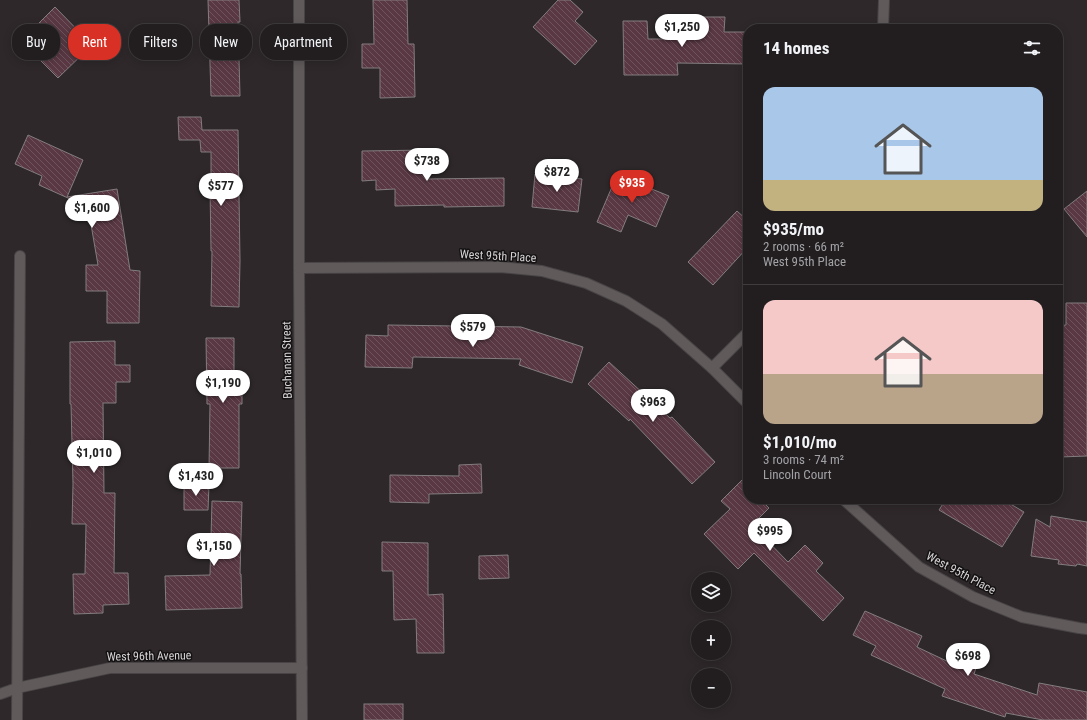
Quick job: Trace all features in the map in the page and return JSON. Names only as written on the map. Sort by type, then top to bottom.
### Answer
[{"type":"street","name":"Buchanan Street","points":[[298,0],[302,720]]},
{"type":"street","points":[[884,0],[884,24]]},
{"type":"street","points":[[18,720],[20,256]]},
{"type":"street","name":"West 95th Place","points":[[299,268],[500,267],[542,271],[586,283],[626,301],[662,324],[712,368],[743,399]]},
{"type":"street","points":[[712,368],[743,337]]},
{"type":"street","name":"West 95th Place","points":[[849,504],[920,567],[973,597],[1022,618],[1087,629]]},
{"type":"street","name":"West 96th Avenue","points":[[0,694],[17,688],[110,668],[302,668]]},
{"type":"building","points":[[208,0],[239,0],[240,22],[238,22],[238,24],[209,24]]},
{"type":"building","points":[[373,0],[407,0],[408,44],[414,44],[415,97],[380,98],[380,68],[362,68],[362,44],[374,44]]},
{"type":"building","points":[[558,0],[570,0],[583,12],[575,21],[597,41],[575,65],[533,27]]},
{"type":"building","points":[[55,7],[72,24],[68,24],[68,60],[77,60],[58,78],[40,60],[60,60],[60,24],[38,24]]},
{"type":"building","points":[[699,17],[725,17],[724,32],[743,32],[743,64],[677,63],[678,75],[624,75],[623,21],[647,21],[648,39],[699,39]]},
{"type":"building","points":[[210,60],[239,60],[240,96],[211,96]]},
{"type":"building","points":[[178,117],[201,117],[202,130],[238,130],[240,261],[239,307],[211,306],[211,152],[201,152],[200,140],[179,140]]},
{"type":"building","points":[[28,135],[83,160],[67,197],[117,189],[130,270],[140,271],[139,323],[107,323],[107,291],[86,291],[86,265],[98,265],[88,207],[39,185],[42,176],[15,164]]},
{"type":"building","points":[[426,150],[426,179],[504,178],[504,206],[395,206],[395,189],[376,190],[376,180],[362,181],[362,151]]},
{"type":"building","points":[[535,174],[582,179],[578,212],[532,207]]},
{"type":"building","points":[[617,175],[669,196],[656,227],[628,215],[621,232],[597,222]]},
{"type":"building","points":[[1087,191],[1087,237],[1064,209]]},
{"type":"building","points":[[737,211],[743,216],[743,252],[713,285],[688,262]]},
{"type":"building","points":[[1066,303],[1087,303],[1087,456],[1063,457],[1063,325],[1066,325]]},
{"type":"building","points":[[388,325],[521,327],[583,347],[572,383],[519,365],[521,359],[413,357],[412,368],[365,367],[366,335],[388,336]]},
{"type":"building","points":[[206,338],[234,338],[234,381],[242,380],[242,404],[239,404],[239,468],[209,468],[210,404],[207,404]]},
{"type":"building","points":[[115,341],[115,365],[130,365],[130,382],[116,382],[116,403],[103,403],[104,493],[115,493],[114,573],[128,573],[129,604],[103,605],[103,613],[74,614],[73,574],[85,574],[86,524],[72,524],[73,484],[70,404],[70,342]]},
{"type":"building","points":[[609,362],[670,418],[672,417],[715,462],[692,484],[630,419],[629,421],[588,384]]},
{"type":"building","points":[[481,464],[482,493],[429,494],[429,503],[390,502],[390,475],[459,476],[459,465]]},
{"type":"building","points":[[743,479],[743,504],[765,504],[769,508],[752,525],[788,562],[805,545],[823,563],[816,571],[844,598],[823,621],[754,553],[738,569],[704,534],[730,509],[721,501]]},
{"type":"building","points":[[184,485],[209,485],[208,510],[184,510]]},
{"type":"building","points":[[212,501],[242,502],[240,574],[242,608],[166,610],[165,576],[210,575]]},
{"type":"building","points":[[943,504],[1010,504],[1024,512],[1002,547],[939,510]]},
{"type":"building","points":[[1051,516],[1087,522],[1087,566],[1077,564],[1076,566],[1058,564],[1059,560],[1031,556],[1036,519],[1050,527]]},
{"type":"building","points":[[382,542],[428,543],[428,595],[443,594],[444,653],[417,653],[416,619],[394,620],[393,571],[382,571]]},
{"type":"building","points":[[508,555],[509,578],[479,579],[479,556]]},
{"type":"building","points":[[865,611],[922,636],[917,647],[953,664],[955,657],[977,665],[974,674],[1037,695],[1039,683],[1087,692],[1087,720],[1043,720],[1006,713],[1005,717],[942,696],[945,689],[871,655],[876,646],[853,635]]},
{"type":"building","points":[[364,704],[403,704],[403,720],[364,720]]}]
